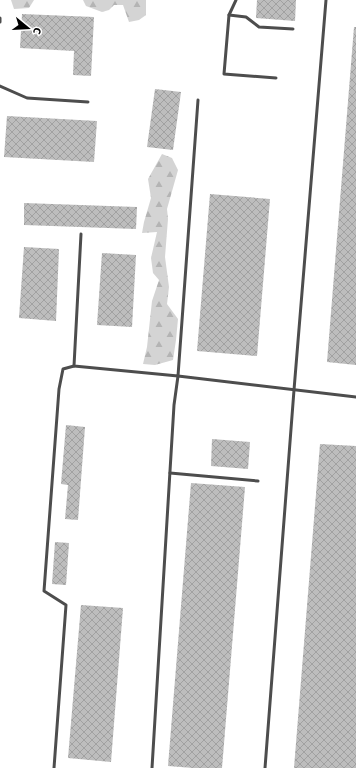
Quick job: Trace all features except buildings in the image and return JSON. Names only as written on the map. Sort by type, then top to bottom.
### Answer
[{"type":"lane","points":[[236,0],[229,15],[224,74],[276,78]]},
{"type":"lane","points":[[265,768],[326,0]]},
{"type":"lane","points":[[229,15],[246,17],[259,27],[293,29]]},
{"type":"lane","points":[[0,86],[26,98],[88,102]]},
{"type":"lane","points":[[152,768],[174,405],[178,376],[198,100]]},
{"type":"lane","points":[[74,366],[81,234]]},
{"type":"lane","points":[[54,768],[66,605],[44,591],[59,389],[63,369],[74,366],[178,376],[356,397]]},
{"type":"lane","points":[[170,473],[258,481]]},
{"type":"green space","points":[[11,0],[34,0],[29,8],[14,9]]},
{"type":"green space","points":[[83,0],[146,0],[146,15],[139,20],[129,22],[123,5],[114,5],[109,10],[102,12],[86,6]]},
{"type":"green space","points":[[162,154],[172,158],[178,170],[167,209],[168,219],[165,257],[169,287],[167,304],[178,319],[173,360],[155,365],[143,364],[147,347],[152,301],[159,280],[153,273],[151,258],[157,232],[142,233],[151,198],[148,179]]}]
